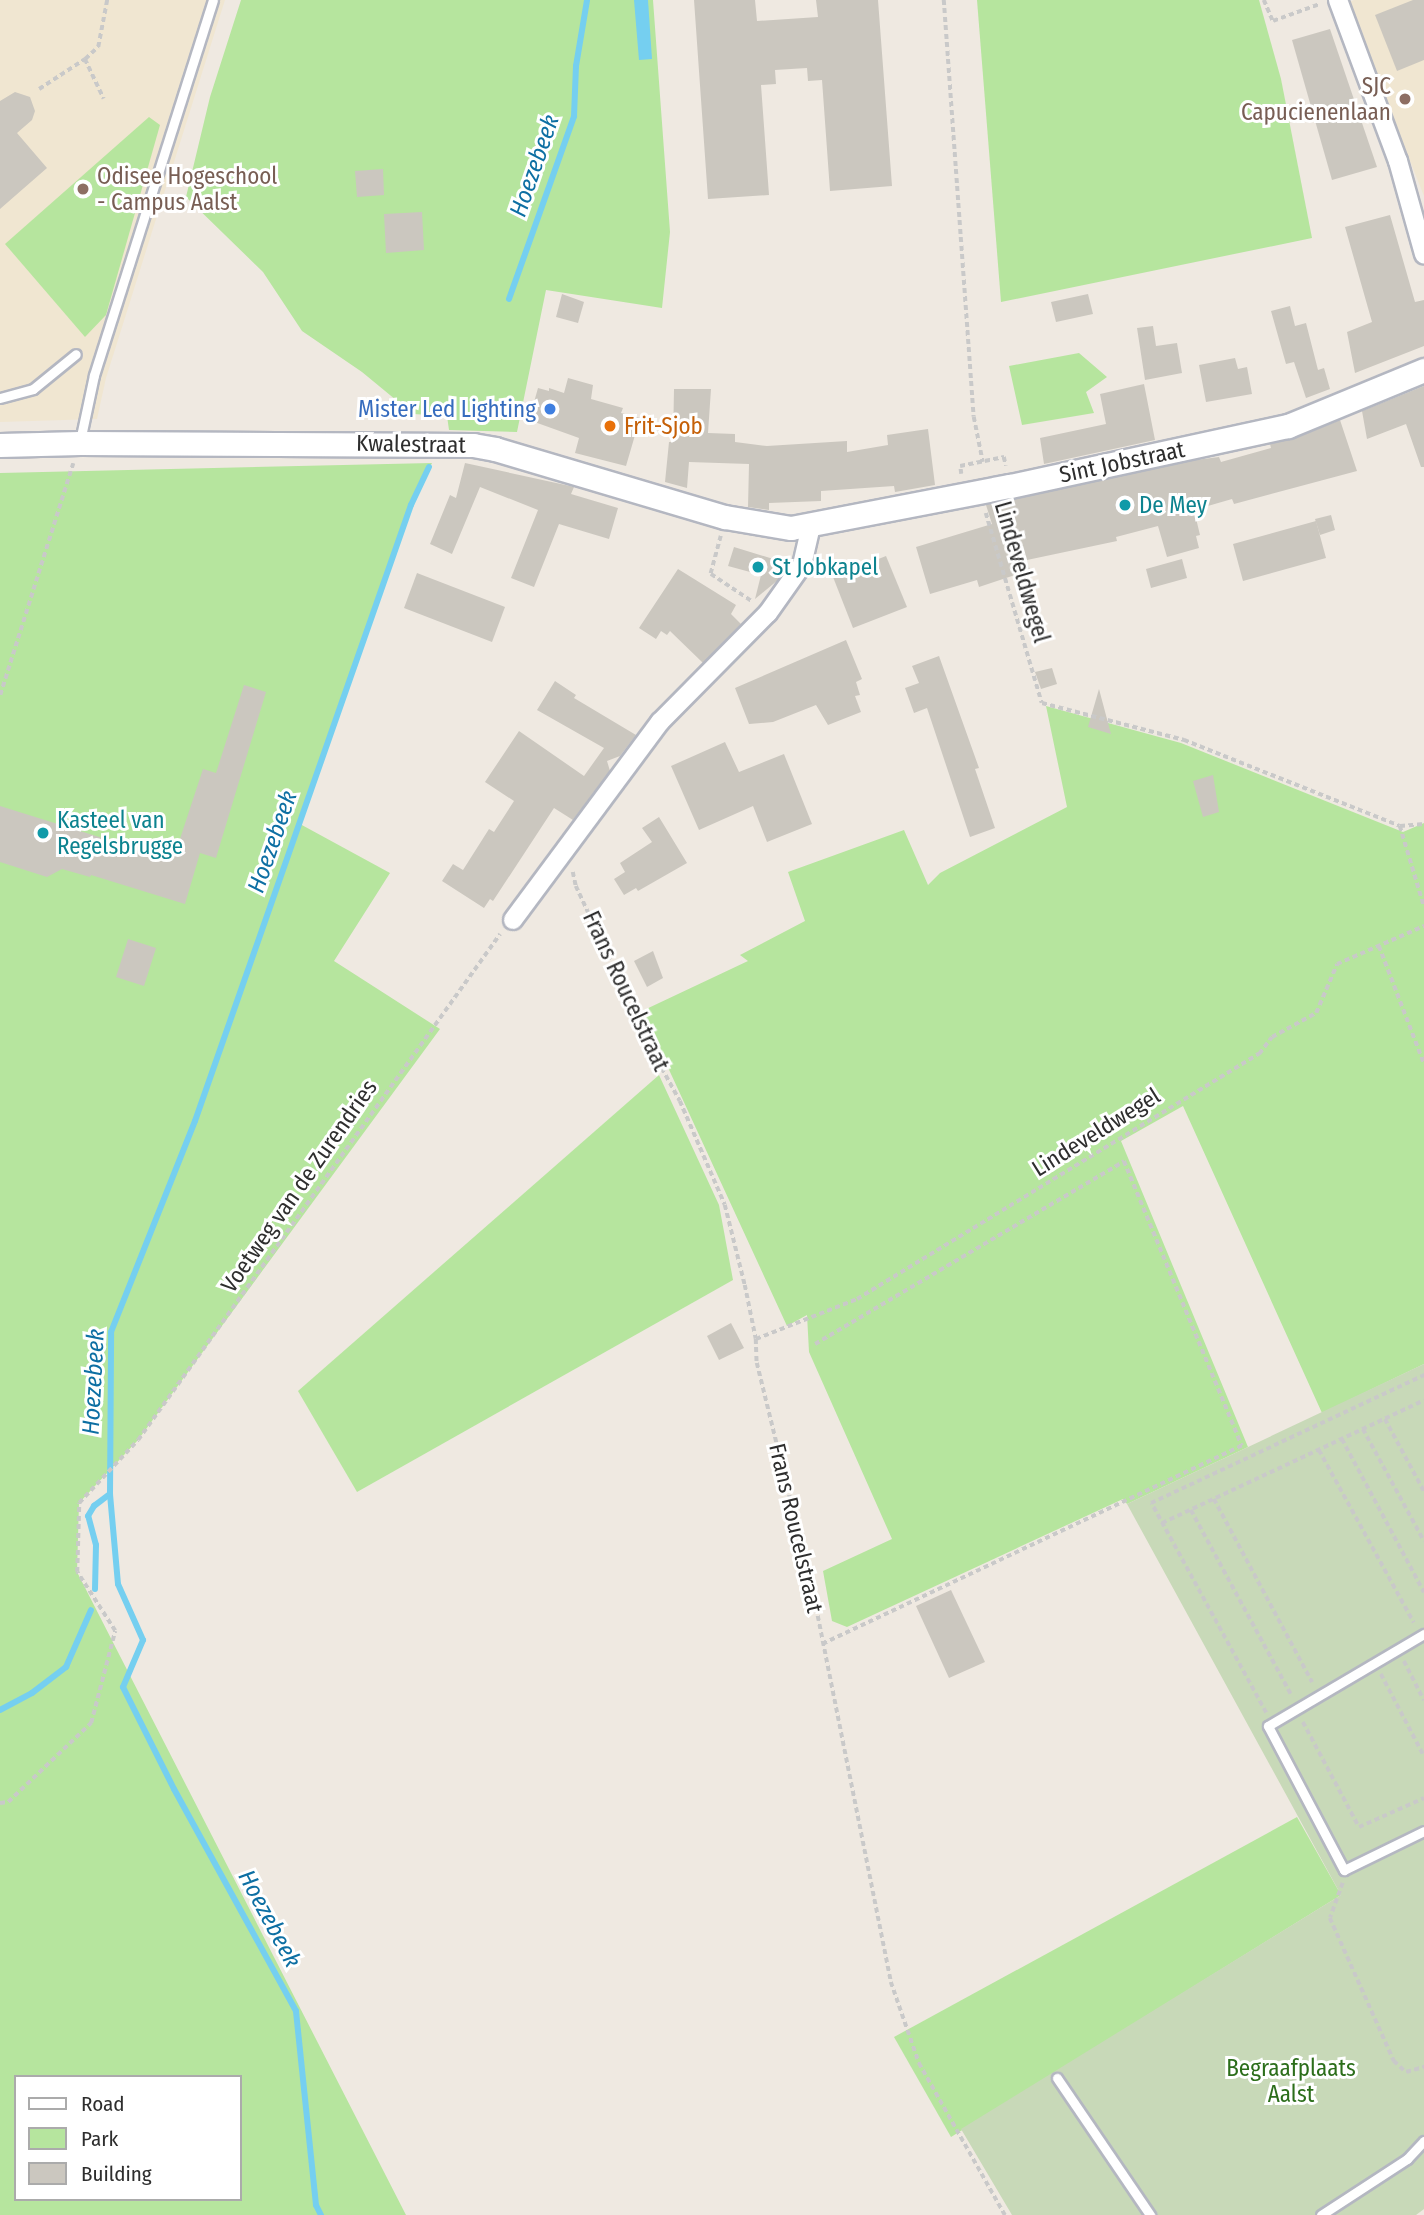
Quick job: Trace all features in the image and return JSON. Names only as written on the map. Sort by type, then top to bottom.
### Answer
[{"type":"street","points":[[1338,0],[1398,162],[1424,254]]},
{"type":"street","name":"Sint Jobstraat","points":[[811,526],[1288,425],[1424,370]]},
{"type":"street","name":"Kwalestraat","points":[[0,445],[473,445],[495,449],[725,517],[771,526],[811,526]]},
{"type":"street","points":[[513,920],[660,722],[768,613],[802,565],[811,526]]},
{"type":"lane","points":[[80,443],[94,374],[213,0]]},
{"type":"lane","points":[[0,398],[33,389],[76,354]]},
{"type":"lane","points":[[1422,1635],[1268,1726],[1344,1870],[1424,1831]]},
{"type":"lane","points":[[1057,2078],[1150,2215]]},
{"type":"lane","points":[[1321,2215],[1407,2159],[1424,2141]]},
{"type":"path","points":[[39,89],[85,59],[98,47],[107,0]]},
{"type":"path","points":[[944,0],[974,417],[983,462]]},
{"type":"path","points":[[1264,0],[1273,21],[1332,0]]},
{"type":"path","points":[[85,59],[104,99]]},
{"type":"path","points":[[0,695],[80,443]]},
{"type":"path","name":"Lindeveldwegel","points":[[980,491],[1042,703],[1184,740],[1400,826],[1424,824]]},
{"type":"path","points":[[725,517],[711,574],[768,613]]},
{"type":"path","points":[[1400,826],[1424,906]]},
{"type":"path","name":"Frans Roucelstraat","points":[[568,846],[576,886],[614,968],[625,1001],[680,1101],[724,1205],[756,1339],[757,1363],[823,1644],[891,1982],[919,2063],[1005,2215]]},
{"type":"path","name":"Voetweg van de Zurendries","points":[[0,1803],[8,1802],[90,1723],[115,1631],[77,1572],[79,1503],[138,1440],[484,954],[513,920]]},
{"type":"path","name":"Lindeveldwegel","points":[[756,1339],[857,1299],[1259,1054],[1272,1037],[1315,1013],[1337,964],[1424,926]]},
{"type":"path","points":[[1379,946],[1424,1063]]},
{"type":"path","points":[[815,1344],[1124,1161],[1242,1446],[823,1644]]},
{"type":"path","points":[[1272,1724],[1151,1503],[1424,1375]]},
{"type":"path","points":[[1162,1524],[1424,1400]]},
{"type":"path","points":[[1385,1419],[1424,1491]]},
{"type":"path","points":[[1363,1429],[1424,1541]]},
{"type":"path","points":[[1342,1439],[1424,1592]]},
{"type":"path","points":[[1319,1450],[1422,1635]]},
{"type":"path","points":[[1214,1500],[1320,1696]]},
{"type":"path","points":[[1191,1510],[1359,1827],[1424,1798]]},
{"type":"path","points":[[1398,1650],[1424,1700]]},
{"type":"path","points":[[1376,1663],[1424,1756]]},
{"type":"path","points":[[1344,1870],[1345,1876],[1330,1918],[1394,2061],[1406,2072],[1424,2067]]},
{"type":"shaded area","name":"Odisee Hogeschool - Campus Aalst","points":[[0,0],[225,0],[106,378],[97,419],[0,422]]},
{"type":"shaded area","name":"SJC Capucienenlaan","points":[[1354,0],[1424,0],[1424,196],[1347,3]]},
{"type":"green space","points":[[241,0],[653,0],[670,232],[662,308],[546,290],[517,432],[449,430],[447,416],[413,414],[362,372],[302,331],[263,272],[186,197],[210,97]]},
{"type":"green space","points":[[977,0],[1259,0],[1281,79],[1312,238],[1001,302]]},
{"type":"green space","points":[[149,117],[160,125],[106,315],[85,337],[5,244]]},
{"type":"green space","points":[[1079,353],[1107,377],[1086,392],[1094,413],[1022,425],[1009,366]]},
{"type":"green space","points":[[432,463],[411,505],[300,824],[390,873],[334,961],[440,1029],[138,1440],[79,1503],[77,1572],[406,2215],[0,2215],[0,473]]},
{"type":"green space","points":[[1046,706],[1181,743],[1403,832],[1424,823],[1424,1364],[1322,1413],[1183,1106],[1121,1141],[1248,1447],[1127,1504],[1123,1499],[847,1627],[832,1621],[823,1571],[892,1539],[809,1352],[807,1315],[787,1326],[642,1011],[748,961],[740,955],[805,921],[788,872],[904,830],[928,885],[940,873],[1067,807]]},
{"type":"green space","points":[[659,1075],[719,1205],[733,1280],[357,1492],[298,1391]]},
{"type":"green space","name":"Begraafplaats Aalst","points":[[1424,1364],[1424,2209],[1416,2215],[1012,2215],[961,2129],[1341,1895],[1127,1504]]},
{"type":"green space","points":[[1297,1817],[1341,1895],[951,2137],[894,2037]]},
{"type":"water","points":[[634,0],[648,0],[652,59],[639,60]]},
{"type":"building","points":[[694,0],[755,0],[757,21],[818,17],[816,0],[878,0],[892,186],[830,191],[822,80],[808,81],[807,68],[775,70],[776,84],[761,85],[769,195],[708,199]]},
{"type":"building","points":[[1413,0],[1424,0],[1424,60],[1397,71],[1375,15]]},
{"type":"building","points":[[1330,29],[1377,167],[1332,180],[1292,40]]},
{"type":"building","points":[[15,92],[30,97],[35,111],[32,120],[17,133],[47,168],[0,209],[0,101]]},
{"type":"building","points":[[383,169],[384,195],[357,197],[355,171]]},
{"type":"building","points":[[422,212],[424,250],[386,253],[384,214]]},
{"type":"building","points":[[1390,215],[1415,302],[1424,300],[1424,346],[1355,373],[1347,332],[1372,322],[1345,227]]},
{"type":"building","points":[[562,294],[584,302],[578,323],[556,317]]},
{"type":"building","points":[[1088,294],[1093,314],[1056,322],[1051,302]]},
{"type":"building","points":[[1290,306],[1295,326],[1306,323],[1318,370],[1324,368],[1330,389],[1306,398],[1294,362],[1286,364],[1271,311]]},
{"type":"building","points":[[1153,326],[1156,346],[1177,343],[1182,373],[1145,380],[1137,328]]},
{"type":"building","points":[[1235,358],[1238,369],[1247,367],[1252,394],[1206,402],[1199,365]]},
{"type":"building","points":[[568,378],[593,385],[591,399],[623,408],[621,413],[640,418],[626,466],[575,453],[579,438],[529,420],[538,388],[564,393]]},
{"type":"building","points":[[1144,384],[1155,440],[1044,464],[1040,438],[1106,424],[1100,394]]},
{"type":"building","points":[[1424,386],[1424,467],[1421,467],[1406,424],[1367,439],[1362,411]]},
{"type":"building","points":[[674,389],[711,389],[708,433],[735,434],[735,442],[767,446],[847,441],[847,452],[888,445],[887,435],[928,429],[935,485],[895,492],[894,486],[821,491],[821,501],[769,503],[769,510],[748,507],[749,464],[689,462],[687,488],[665,482],[669,442],[673,442]]},
{"type":"building","points":[[1340,420],[1357,471],[1234,504],[1232,499],[1194,510],[1200,535],[1196,536],[1199,548],[1167,557],[1158,526],[1116,537],[1117,541],[1027,560],[1030,570],[979,587],[977,580],[930,594],[916,547],[992,524],[986,505],[1196,460],[1219,457],[1221,462],[1271,448],[1270,444],[1293,439]]},
{"type":"building","points":[[465,463],[574,487],[571,494],[618,508],[609,539],[559,524],[534,587],[511,578],[538,510],[480,487],[452,554],[430,544],[450,495],[456,498]]},
{"type":"building","points":[[1331,515],[1335,530],[1320,535],[1315,519]]},
{"type":"building","points":[[1316,521],[1326,558],[1243,581],[1233,544]]},
{"type":"building","name":"St Jobkapel","points":[[734,547],[783,562],[785,570],[778,580],[755,599],[761,575],[728,566]]},
{"type":"building","points":[[886,556],[907,607],[853,628],[833,577]]},
{"type":"building","points":[[1182,559],[1187,578],[1151,588],[1146,569]]},
{"type":"building","points":[[678,569],[736,605],[731,614],[741,624],[703,663],[670,631],[667,635],[661,631],[656,639],[639,628]]},
{"type":"building","points":[[417,573],[505,607],[492,642],[404,608]]},
{"type":"building","points":[[846,640],[862,679],[856,682],[860,695],[855,696],[861,712],[828,725],[816,705],[773,722],[749,724],[735,688]]},
{"type":"building","points":[[939,656],[979,768],[975,769],[995,828],[970,837],[927,708],[914,713],[905,688],[919,683],[912,666]]},
{"type":"building","points":[[1052,668],[1057,684],[1041,689],[1035,672]]},
{"type":"building","points":[[555,681],[576,695],[574,698],[636,735],[620,756],[607,761],[610,771],[573,820],[554,808],[493,901],[490,899],[484,908],[442,881],[453,864],[463,870],[489,829],[494,832],[514,801],[485,782],[519,731],[584,776],[604,748],[537,710]]},
{"type":"building","points":[[244,685],[266,692],[216,858],[200,853],[185,904],[91,875],[90,877],[62,869],[47,877],[0,862],[0,806],[173,860],[203,769],[216,773]]},
{"type":"building","points":[[1099,689],[1111,734],[1088,727]]},
{"type":"building","points":[[725,742],[739,772],[784,754],[812,824],[767,842],[753,806],[699,830],[671,766]]},
{"type":"building","points":[[1213,775],[1219,812],[1203,817],[1193,781]]},
{"type":"building","points":[[659,817],[687,863],[638,891],[636,888],[624,895],[614,879],[625,872],[620,863],[652,842],[642,828]]},
{"type":"building","points":[[128,939],[156,948],[144,986],[116,977]]},
{"type":"building","points":[[653,951],[663,978],[647,987],[634,961]]},
{"type":"building","points":[[731,1323],[744,1348],[719,1360],[707,1336]]},
{"type":"building","points":[[951,1590],[985,1662],[949,1678],[916,1606]]},
{"type":"waterway","name":"Hoezebeek","points":[[509,299],[574,116],[576,66],[587,0]]},
{"type":"waterway","name":"Hoezebeek","points":[[321,2215],[316,2205],[296,2011],[174,1789],[123,1687],[143,1640],[118,1584],[110,1494],[111,1332],[195,1121],[411,505],[429,467]]},
{"type":"waterway","points":[[95,1589],[96,1545],[88,1516],[94,1506],[110,1494]]},
{"type":"waterway","points":[[0,1710],[32,1693],[66,1667],[91,1610]]},
{"type":"place","name":"SJC Capucienenlaan","points":[[1405,99]]},
{"type":"place","name":"Odisee Hogeschool - Campus Aalst","points":[[83,189]]},
{"type":"place","name":"Mister Led Lighting","points":[[550,409]]},
{"type":"place","name":"Frit-Sjob","points":[[610,426]]},
{"type":"place","name":"De Mey","points":[[1125,505]]},
{"type":"place","name":"St Jobkapel","points":[[758,567]]},
{"type":"place","name":"Kasteel van Regelsbrugge","points":[[43,833]]}]
